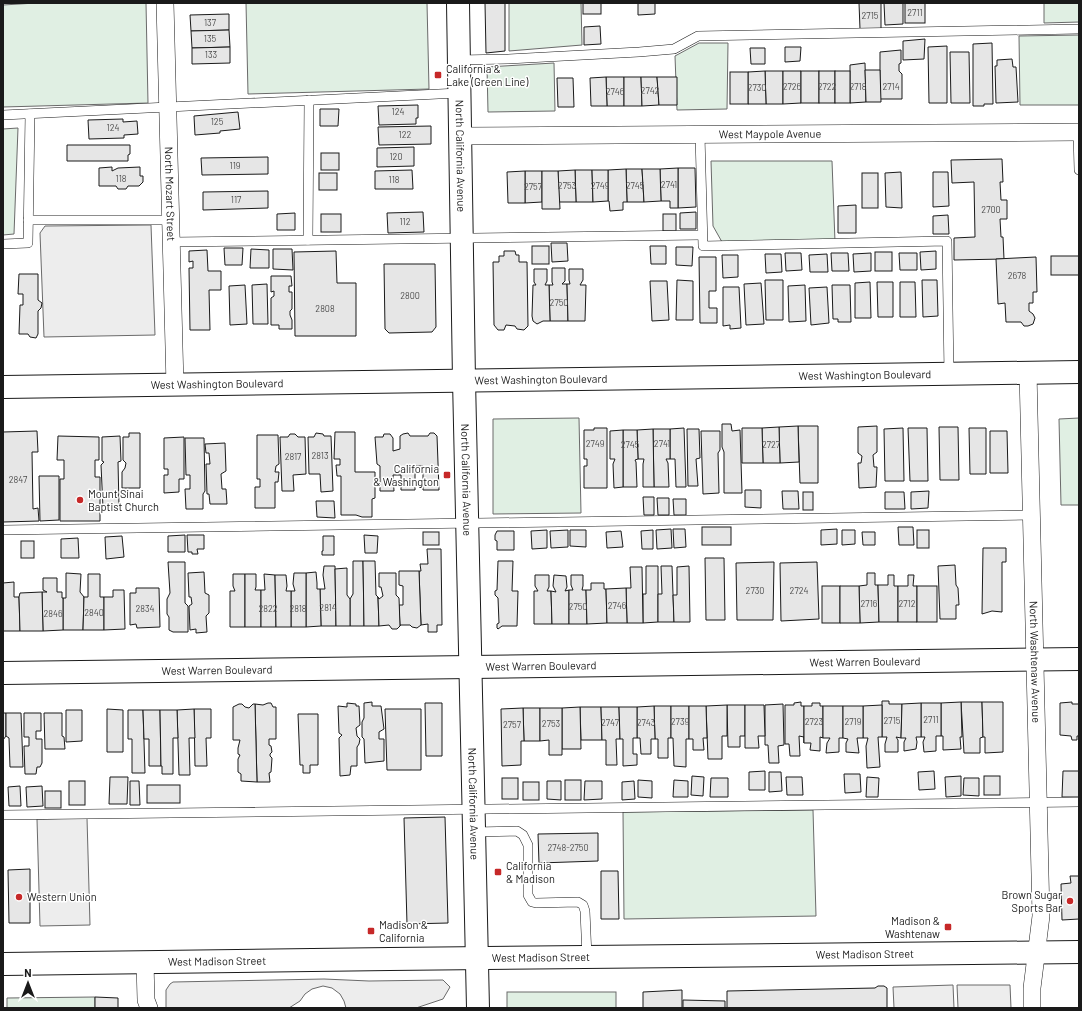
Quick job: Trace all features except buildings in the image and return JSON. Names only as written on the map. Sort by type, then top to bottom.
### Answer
[{"type":"street","name":"North Mozart Street","points":[[165,3],[169,107],[174,384]]},
{"type":"street","name":"North California Avenue","points":[[458,3],[463,238],[464,380],[478,1008]]},
{"type":"street","name":"West Maypole Avenue","points":[[460,136],[1079,132]]},
{"type":"street","name":"North Washtenaw Avenue","points":[[1028,372],[1041,916],[1032,988],[1032,1008]]},
{"type":"street","name":"West Washington Boulevard","points":[[3,387],[1079,372]]},
{"type":"street","name":"West Warren Boulevard","points":[[3,673],[1079,659]]},
{"type":"street","name":"West Madison Street","points":[[3,964],[1079,952]]},
{"type":"street","points":[[145,962],[146,1000],[149,1008]]},
{"type":"lane","points":[[459,60],[639,52],[674,48],[698,36],[1079,28]]},
{"type":"lane","points":[[3,115],[459,93]]},
{"type":"lane","points":[[308,240],[309,100]]},
{"type":"lane","points":[[3,244],[28,243],[30,114]]},
{"type":"lane","points":[[1079,132],[1079,170]]},
{"type":"lane","points":[[700,135],[703,246],[947,242],[949,374]]},
{"type":"lane","points":[[28,220],[171,220]]},
{"type":"lane","points":[[172,242],[702,235]]},
{"type":"lane","points":[[3,530],[1032,514]]},
{"type":"lane","points":[[3,815],[1079,802]]},
{"type":"lane","points":[[474,832],[517,831],[522,835],[528,845],[528,895],[532,902],[536,903],[578,902],[583,905],[585,911],[587,957]]},
{"type":"green space","points":[[36,3],[146,3],[148,103],[3,107],[3,5]]},
{"type":"green space","points":[[246,3],[427,3],[429,89],[248,94]]},
{"type":"green space","points":[[509,3],[581,3],[582,45],[509,51]]},
{"type":"green space","points":[[1044,3],[1079,3],[1079,22],[1044,23]]},
{"type":"green space","points":[[1079,35],[1079,105],[1020,105],[1019,36]]},
{"type":"green space","points":[[699,43],[728,43],[727,109],[677,110],[675,56]]},
{"type":"green space","points":[[554,63],[555,111],[488,112],[487,67]]},
{"type":"green space","points":[[18,128],[14,234],[3,235],[3,129]]},
{"type":"green space","points":[[711,161],[832,161],[835,242],[722,242],[713,226]]},
{"type":"green space","points":[[579,418],[581,513],[493,514],[493,419]]},
{"type":"green space","points":[[1079,418],[1079,505],[1061,505],[1059,419]]},
{"type":"green space","points":[[813,810],[816,916],[624,919],[623,812]]},
{"type":"green space","points":[[507,992],[616,992],[616,1008],[507,1008]]},
{"type":"green space","points":[[95,997],[95,1008],[7,1008],[7,998]]},
{"type":"shaded area","points":[[151,225],[155,335],[44,337],[40,233],[45,226]]},
{"type":"shaded area","points":[[87,818],[90,925],[40,926],[37,819]]},
{"type":"shaded area","points":[[324,979],[369,981],[443,980],[450,987],[443,999],[416,1008],[346,1008],[340,994],[332,988],[323,986],[312,989],[305,994],[300,1001],[289,1008],[166,1008],[166,990],[173,982]]},
{"type":"shaded area","points":[[953,985],[954,1008],[894,1008],[893,987]]},
{"type":"shaded area","points":[[957,985],[1010,985],[1011,1008],[958,1008]]},
{"type":"place","name":"California & Lake (Green Line)","points":[[438,75]]},
{"type":"place","name":"California & Washington","points":[[447,475]]},
{"type":"place","name":"Mount Sinai Baptist Church","points":[[80,500]]},
{"type":"place","name":"California & Madison","points":[[498,872]]},
{"type":"place","name":"Western Union","points":[[19,897]]},
{"type":"place","name":"Brown Sugar Sports Bar","points":[[1070,901]]},
{"type":"place","name":"Madison & Washtenaw","points":[[948,927]]},
{"type":"place","name":"Madison & California","points":[[371,931]]}]
